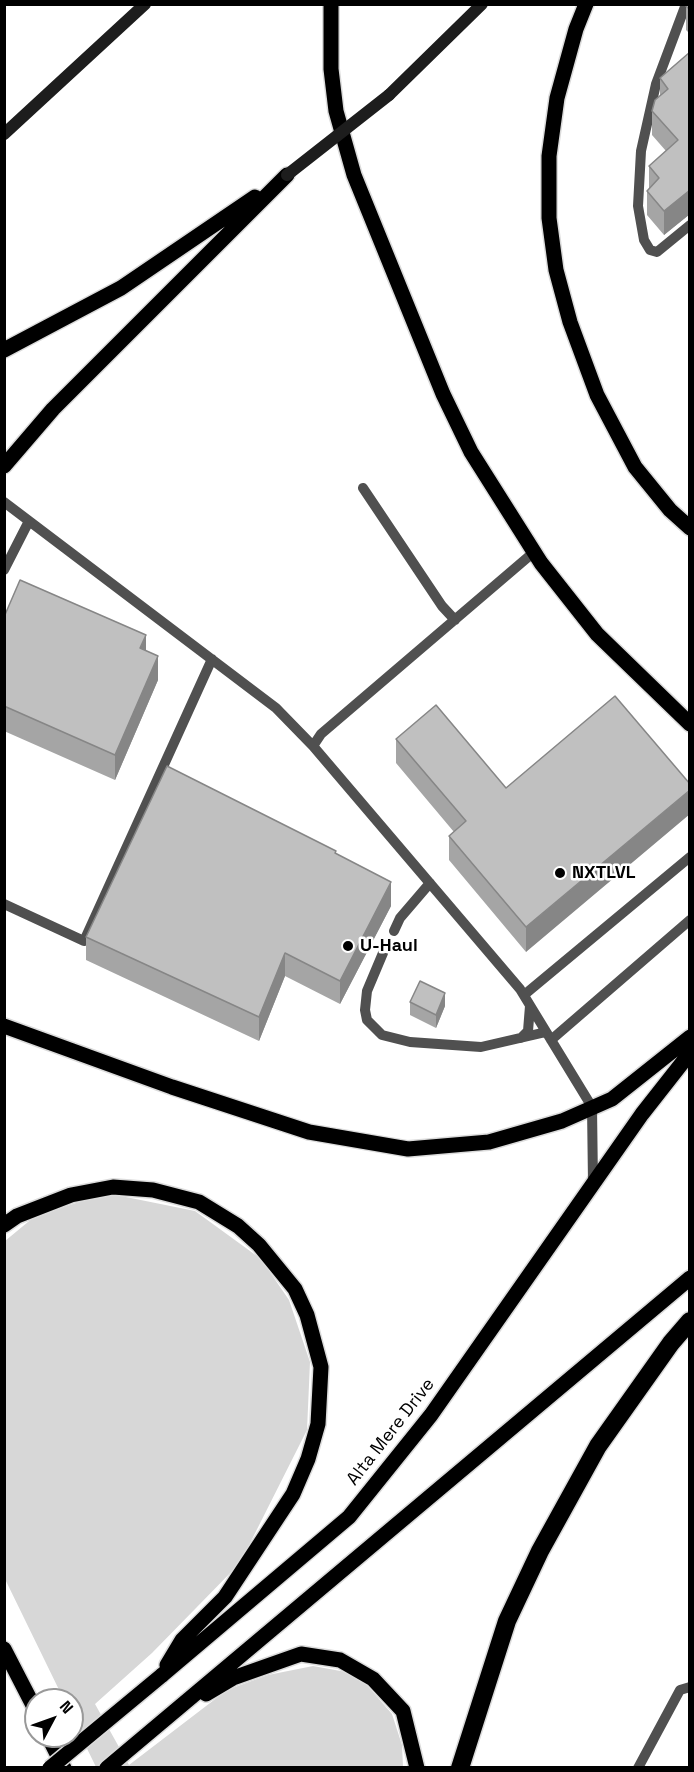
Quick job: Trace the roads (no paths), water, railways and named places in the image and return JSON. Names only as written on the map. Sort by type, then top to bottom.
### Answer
[{"type":"highway","points":[[460,1767],[507,1621],[540,1551],[598,1446],[690,1321]]},
{"type":"main road","points":[[4,134],[145,4]]},
{"type":"main road","points":[[331,4],[331,69],[336,111],[354,175],[471,452],[534,552],[597,634],[690,724]]},
{"type":"main road","points":[[4,350],[54,326],[121,288],[287,175],[389,95],[482,4]]},
{"type":"main road","points":[[586,4],[576,29],[557,98],[549,156],[549,218],[556,270],[570,322],[597,395],[635,467],[670,510],[690,528]]},
{"type":"main road","points":[[4,466],[53,409],[287,175]]},
{"type":"main road","points":[[4,1026],[172,1087],[309,1132],[341,1140],[408,1149],[489,1142],[561,1121],[612,1099],[690,1037]]},
{"type":"main road","name":"Alta Mere Drive","points":[[50,1767],[349,1517],[431,1416],[642,1113],[690,1053]]},
{"type":"main road","points":[[4,1225],[17,1216],[71,1195],[113,1187],[153,1190],[199,1202],[238,1226],[259,1245],[295,1289],[307,1315],[321,1367],[318,1424],[308,1459],[292,1494],[225,1597],[182,1640],[161,1676]]},
{"type":"main road","points":[[107,1767],[690,1278]]},
{"type":"main road","points":[[4,1649],[24,1688]]},
{"type":"main road","points":[[165,1719],[233,1678],[301,1654],[340,1660],[373,1679],[403,1711],[417,1767]]},
{"type":"main road","points":[[54,1748],[64,1767]]},
{"type":"lane","points":[[686,4],[656,84],[641,151],[638,206],[644,240],[650,250],[657,252],[690,225]]},
{"type":"lane","points":[[363,488],[442,606],[455,620]]},
{"type":"lane","points":[[4,502],[276,708],[312,746],[524,995],[592,1107],[593,1185]]},
{"type":"lane","points":[[4,570],[29,521]]},
{"type":"lane","points":[[312,746],[321,734],[534,552]]},
{"type":"lane","points":[[4,904],[84,941],[212,659]]},
{"type":"lane","points":[[524,995],[690,857]]},
{"type":"lane","points":[[394,931],[400,918],[430,883]]},
{"type":"lane","points":[[383,953],[367,991],[367,1020],[382,1035],[439,1046],[481,1047],[520,1038],[548,1036],[690,920]]},
{"type":"lane","points":[[520,1038],[528,1031],[530,1006]]},
{"type":"lane","points":[[638,1767],[680,1690],[690,1688]]},
{"type":"place","name":"NXTLVL","points":[[560,873]]},
{"type":"place","name":"U-Haul","points":[[348,946]]}]
